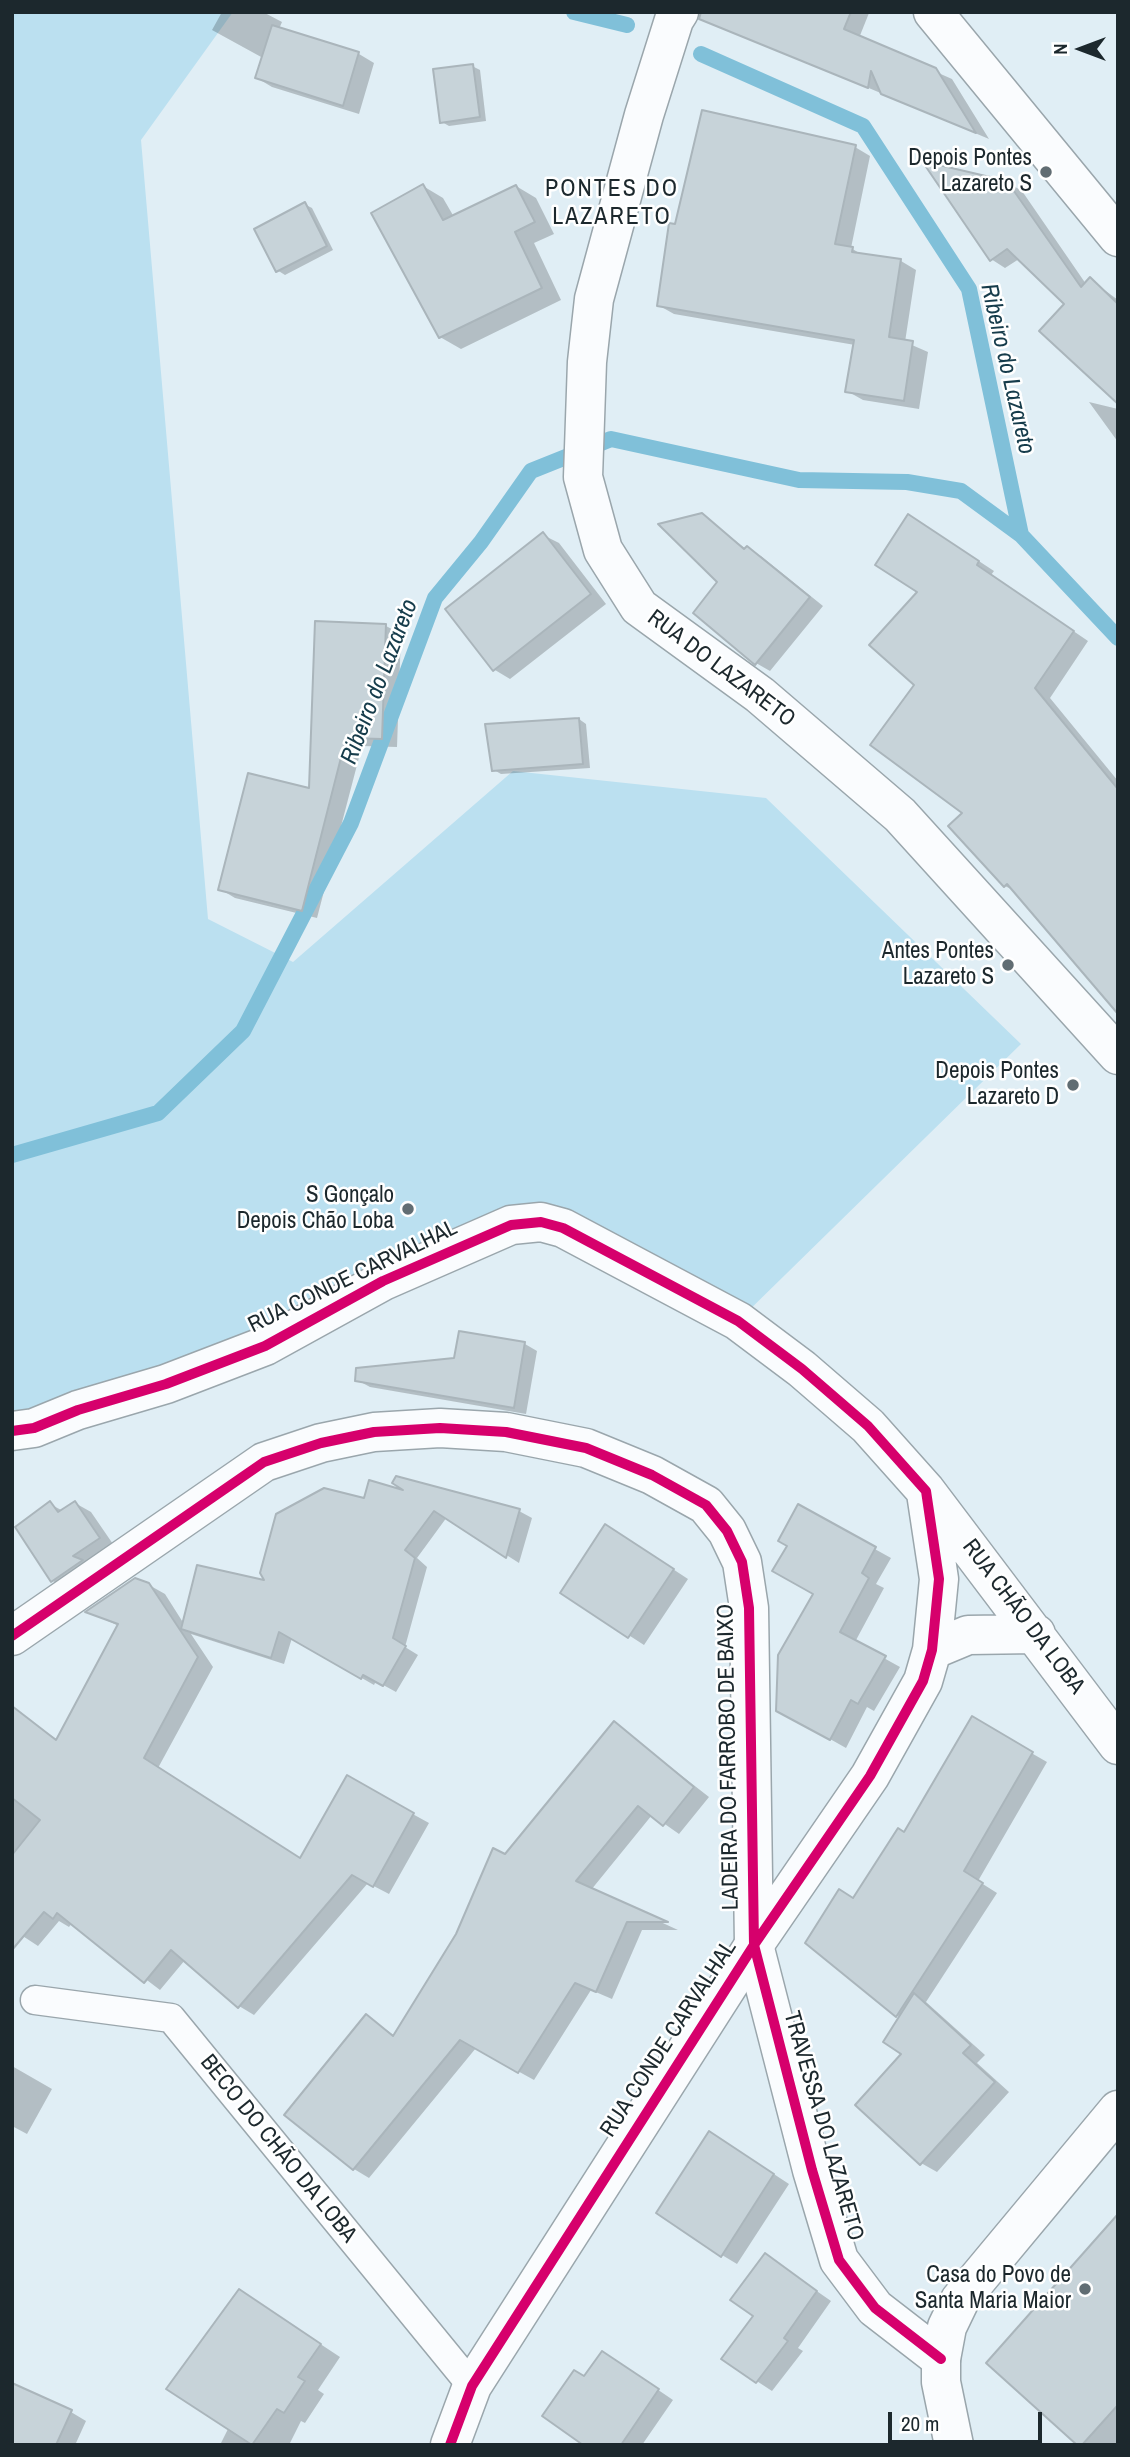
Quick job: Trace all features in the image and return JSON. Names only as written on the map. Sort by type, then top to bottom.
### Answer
[{"type":"street","name":"RUA DO LAZARETO","points":[[679,12],[674,20],[644,115],[594,299],[587,362],[583,477],[603,550],[639,607],[760,695],[900,815],[1118,1055]]},
{"type":"street","points":[[933,12],[1118,237]]},
{"type":"street","name":"RUA CONDE CARVALHAL","points":[[12,1431],[34,1428],[78,1410],[166,1384],[265,1346],[383,1281],[512,1225],[541,1222],[563,1228],[738,1321],[802,1369],[868,1426],[926,1491],[939,1579],[932,1650],[923,1681],[870,1776],[754,1945],[472,2386],[450,2445]]},
{"type":"street","name":"LADEIRA DO FARROBO DE BAIXO","points":[[12,1636],[264,1462],[321,1443],[374,1432],[506,1432],[586,1448],[619,1461],[652,1475],[706,1505],[727,1531],[741,1562],[749,1608],[754,1945]]},
{"type":"street","name":"RUA CHÃO DA LOBA","points":[[926,1491],[1118,1745]]},
{"type":"street","points":[[932,1650],[968,1635],[1036,1634]]},
{"type":"street","name":"TRAVESSA DO LAZARETO","points":[[754,1945],[808,2158],[839,2260],[876,2308],[941,2359]]},
{"type":"street","points":[[954,2445],[943,2404],[941,2359],[947,2327],[961,2300],[1118,2110]]},
{"type":"lane","name":"BECO DO CHÃO DA LOBA","points":[[35,2000],[172,2018],[472,2386]]},
{"type":"shaded area","points":[[12,12],[233,12],[141,140],[208,919],[293,962],[513,771],[766,798],[1021,1044],[738,1321],[541,1222],[12,1431]]},
{"type":"building","points":[[701,12],[851,12],[844,29],[936,68],[976,133],[881,94],[871,71],[868,88],[699,19]]},
{"type":"building","points":[[272,25],[359,52],[343,106],[255,78]]},
{"type":"building","points":[[473,64],[480,117],[440,123],[433,69]]},
{"type":"building","points":[[702,110],[856,145],[835,244],[853,247],[852,252],[901,259],[889,337],[913,341],[904,401],[845,392],[854,340],[657,306],[669,223],[675,224]]},
{"type":"building","points":[[922,161],[1007,181],[1081,287],[1090,277],[1118,304],[1118,404],[1039,331],[1064,304],[1007,249],[990,261]]},
{"type":"building","points":[[423,184],[443,220],[516,185],[535,222],[515,232],[542,288],[439,338],[371,213]]},
{"type":"building","points":[[305,202],[327,246],[276,272],[254,229]]},
{"type":"building","points":[[702,513],[744,549],[747,546],[810,597],[755,665],[693,613],[717,582],[658,524]]},
{"type":"building","points":[[908,514],[979,561],[977,565],[1074,631],[1035,688],[1118,789],[1118,1014],[1007,884],[1004,887],[948,826],[962,813],[870,745],[914,685],[869,645],[917,592],[875,565]]},
{"type":"building","points":[[543,532],[591,594],[493,671],[445,609]]},
{"type":"building","points":[[315,621],[386,624],[382,739],[346,738],[302,911],[218,890],[248,773],[309,788]]},
{"type":"building","points":[[579,718],[583,764],[492,771],[485,724]]},
{"type":"building","points":[[459,1331],[525,1342],[514,1408],[355,1381],[356,1368],[454,1358]]},
{"type":"building","points":[[396,1476],[520,1509],[506,1558],[434,1511],[405,1550],[415,1558],[393,1638],[406,1646],[383,1686],[363,1675],[361,1679],[279,1632],[271,1658],[181,1629],[197,1565],[264,1580],[260,1573],[276,1514],[324,1488],[364,1498],[369,1480],[403,1490],[392,1483]]},
{"type":"building","points":[[50,1501],[58,1512],[75,1501],[100,1538],[73,1556],[83,1560],[51,1582],[15,1527]]},
{"type":"building","points":[[798,1504],[876,1547],[862,1573],[869,1578],[840,1632],[886,1656],[858,1704],[851,1700],[830,1740],[776,1711],[778,1655],[813,1594],[772,1571],[787,1546],[778,1541]]},
{"type":"building","points":[[605,1524],[674,1569],[628,1638],[560,1593]]},
{"type":"building","points":[[135,1578],[149,1583],[198,1657],[144,1758],[300,1858],[347,1775],[414,1813],[373,1887],[352,1875],[238,2008],[171,1950],[144,1983],[57,1913],[53,1919],[44,1912],[12,1950],[12,1855],[40,1820],[12,1798],[12,1706],[56,1740],[118,1624],[85,1612]]},
{"type":"building","points":[[972,1716],[1033,1752],[964,1871],[983,1883],[896,2017],[805,1943],[839,1889],[853,1898],[898,1828],[904,1832]]},
{"type":"building","points":[[614,1721],[694,1787],[663,1826],[638,1806],[576,1881],[668,1922],[627,1922],[596,1992],[575,1983],[518,2073],[460,2040],[353,2170],[284,2115],[366,2014],[393,2036],[456,1934],[493,1848],[505,1854]]},
{"type":"building","points":[[914,1993],[971,2045],[963,2053],[995,2082],[920,2165],[855,2105],[901,2054],[883,2042]]},
{"type":"building","points":[[709,2131],[774,2174],[721,2257],[656,2213]]},
{"type":"building","name":"Casa do Povo de Santa Maria Maior","points":[[1118,2214],[1118,2405],[1082,2445],[1077,2445],[986,2363]]},
{"type":"building","points":[[765,2253],[817,2291],[784,2338],[788,2341],[756,2383],[721,2359],[753,2316],[730,2300]]},
{"type":"building","points":[[239,2289],[321,2344],[298,2377],[305,2381],[284,2413],[277,2409],[252,2445],[166,2389]]},
{"type":"building","points":[[602,2351],[659,2389],[621,2445],[583,2445],[542,2416],[574,2370],[584,2376]]},
{"type":"building","points":[[12,2383],[72,2410],[56,2445],[12,2445]]},
{"type":"waterway","name":"Ribeiro do Lazareto","points":[[574,12],[627,25]]},
{"type":"waterway","name":"Ribeiro do Lazareto","points":[[701,54],[863,126],[969,289],[1021,535],[1118,638]]},
{"type":"waterway","name":"Ribeiro do Lazareto","points":[[12,1155],[158,1113],[243,1031],[351,823],[435,598],[481,542],[531,471],[611,439],[799,480],[907,482],[961,491],[1021,535]]},
{"type":"cycle path","points":[[12,1431],[34,1428],[78,1410],[166,1384],[265,1346],[383,1281],[511,1225],[541,1222],[563,1228],[738,1321],[802,1369],[868,1426],[926,1491],[939,1579],[932,1650],[923,1681],[870,1776],[754,1945],[472,2386],[450,2445]]},
{"type":"cycle path","points":[[12,1636],[264,1462],[321,1443],[374,1432],[440,1428],[506,1432],[586,1448],[652,1475],[706,1505],[727,1531],[742,1562],[749,1608],[754,1945],[812,2170],[839,2260],[875,2308],[941,2359]]},
{"type":"place","name":"Depois Pontes Lazareto S","points":[[1046,172]]},
{"type":"place","name":"Antes Pontes Lazareto S","points":[[1008,965]]},
{"type":"place","name":"Depois Pontes Lazareto D","points":[[1073,1085]]},
{"type":"place","name":"S Gonçalo Depois Chão Loba","points":[[408,1209]]},
{"type":"place","name":"Casa do Povo de Santa Maria Maior","points":[[1085,2289]]},
{"type":"district","name":"PONTES DO LAZARETO","points":[[612,204]]}]
